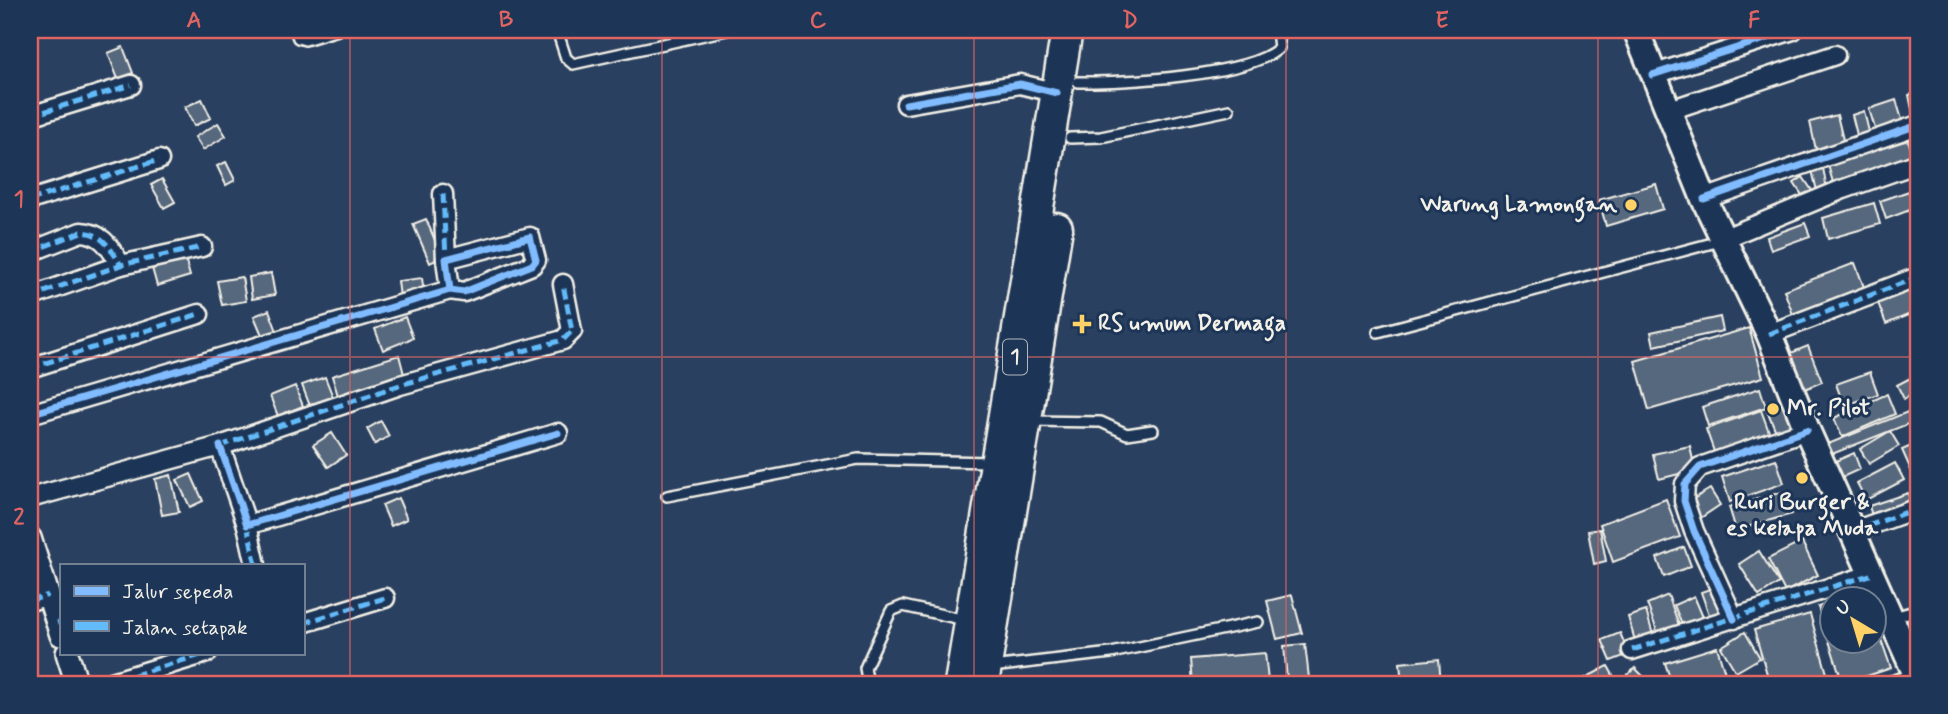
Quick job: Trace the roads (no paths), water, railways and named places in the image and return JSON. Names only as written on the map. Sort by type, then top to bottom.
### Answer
[{"type":"highway","name":"1","points":[[984,676],[1027,421],[1070,138],[1068,30]]},
{"type":"highway","name":"1","points":[[960,684],[1068,88],[1085,30]]},
{"type":"main road","points":[[1636,30],[1704,199],[1769,334],[1807,430],[1917,676]]},
{"type":"street","points":[[1652,75],[1793,30]]},
{"type":"street","points":[[1667,111],[1835,55]]},
{"type":"street","points":[[906,104],[1020,84],[1068,88]]},
{"type":"street","points":[[30,116],[131,85]]},
{"type":"street","points":[[1704,199],[1918,125]]},
{"type":"street","points":[[30,201],[159,160]]},
{"type":"street","points":[[1725,239],[1841,191],[1918,163]]},
{"type":"street","points":[[443,194],[450,290]]},
{"type":"street","points":[[30,252],[80,232],[88,233],[101,238],[121,265]]},
{"type":"street","points":[[30,415],[450,290],[464,292],[532,265],[536,260],[528,236],[446,259]]},
{"type":"street","points":[[30,297],[121,265],[202,247]]},
{"type":"street","points":[[1769,334],[1918,277]]},
{"type":"street","points":[[30,498],[220,446],[400,385],[564,340],[572,331],[562,284]]},
{"type":"street","points":[[30,368],[199,314]]},
{"type":"street","points":[[1734,619],[1694,531],[1684,501],[1685,484],[1700,467],[1807,430]]},
{"type":"street","points":[[247,525],[558,433]]},
{"type":"street","points":[[220,446],[247,525],[256,564]]},
{"type":"street","points":[[1854,531],[1918,508]]},
{"type":"street","points":[[31,548],[39,598],[60,627]]},
{"type":"street","points":[[1632,650],[1872,573]]},
{"type":"street","points":[[304,623],[385,598]]},
{"type":"street","points":[[67,654],[77,684]]},
{"type":"street","points":[[105,684],[204,654]]},
{"type":"lane","points":[[295,30],[298,38],[305,40],[338,30]]},
{"type":"lane","points":[[557,30],[566,58],[573,64],[727,30]]},
{"type":"lane","points":[[1068,88],[1172,79],[1266,58],[1279,48],[1277,30]]},
{"type":"lane","points":[[1070,138],[1101,137],[1229,110]]},
{"type":"lane","points":[[1378,332],[1725,239]]},
{"type":"lane","points":[[1027,421],[1101,422],[1127,435],[1153,430]]},
{"type":"lane","points":[[667,496],[858,459],[998,463]]},
{"type":"lane","points":[[873,684],[867,679],[865,668],[891,611],[903,606],[971,621]]},
{"type":"lane","points":[[1892,618],[1918,610]]},
{"type":"lane","points":[[984,676],[1012,667],[1111,653],[1258,622]]},
{"type":"lane","points":[[1882,684],[1917,676]]},
{"type":"place","name":"Warung Lamongan","points":[[1631,205]]},
{"type":"place","name":"RS umum Dermaga","points":[[1082,324]]},
{"type":"place","name":"Mr. Pilot","points":[[1773,409]]},
{"type":"place","name":"Ruri Burger & es kelapa Muda","points":[[1802,478]]}]
